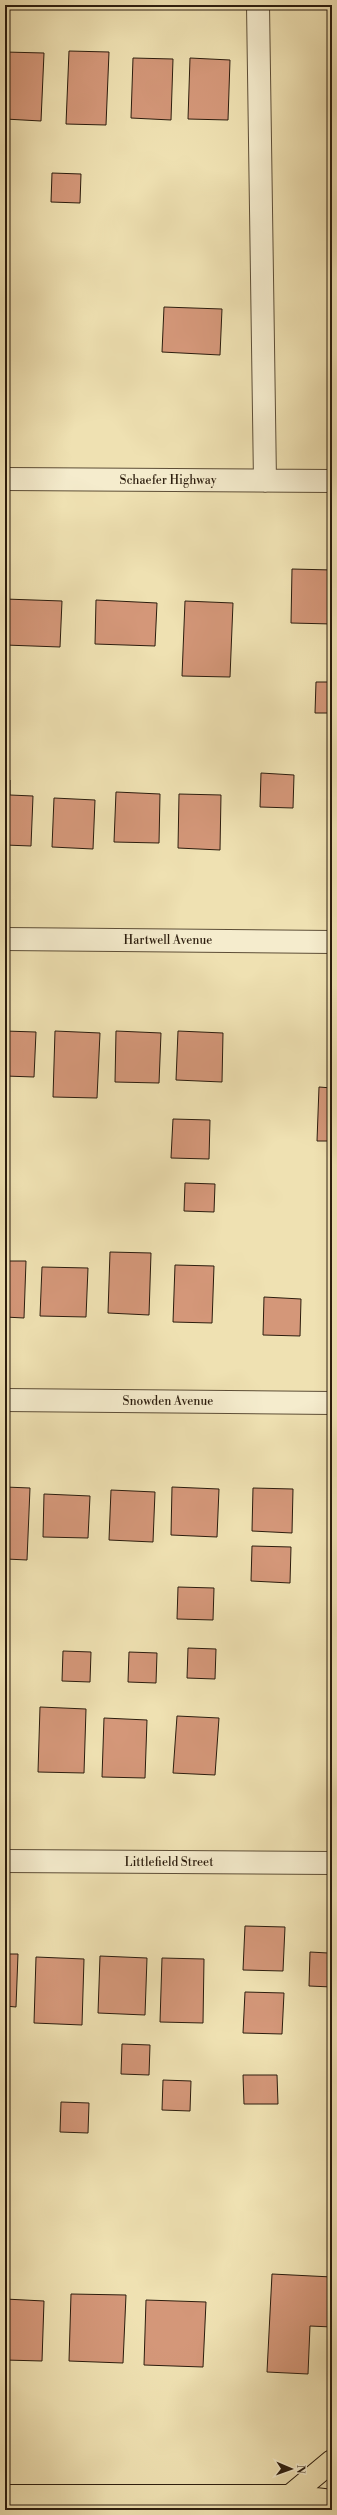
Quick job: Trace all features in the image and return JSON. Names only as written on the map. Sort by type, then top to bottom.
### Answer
[{"type":"main road","points":[[290,2496],[332,2461]]},
{"type":"main road","points":[[5,2496],[193,2504],[290,2496],[332,2501]]},
{"type":"street","points":[[258,5],[265,481]]},
{"type":"street","name":"Schaefer Highway","points":[[5,479],[332,481]]},
{"type":"street","name":"Hartwell Avenue","points":[[5,939],[332,942]]},
{"type":"street","name":"Snowden Avenue","points":[[5,1400],[332,1403]]},
{"type":"street","name":"Littlefield Street","points":[[5,1861],[332,1863]]},
{"type":"building","points":[[69,51],[109,52],[106,125],[66,124]]},
{"type":"building","points":[[5,52],[44,53],[41,121],[5,119]]},
{"type":"building","points":[[133,58],[173,59],[171,120],[131,118]]},
{"type":"building","points":[[190,58],[230,60],[228,120],[188,119]]},
{"type":"building","points":[[52,173],[81,174],[80,203],[51,202]]},
{"type":"building","points":[[164,307],[222,309],[220,355],[162,352]]},
{"type":"building","points":[[292,569],[332,570],[332,624],[291,623]]},
{"type":"building","points":[[5,599],[62,601],[60,647],[5,645]]},
{"type":"building","points":[[96,600],[157,603],[155,646],[95,644]]},
{"type":"building","points":[[185,601],[233,603],[230,677],[182,676]]},
{"type":"building","points":[[316,682],[332,682],[332,713],[315,713]]},
{"type":"building","points":[[261,773],[294,775],[293,808],[260,807]]},
{"type":"building","points":[[5,779],[10,780],[10,795],[33,796],[31,846],[5,845]]},
{"type":"building","points":[[116,792],[160,794],[159,843],[114,842]]},
{"type":"building","points":[[179,794],[221,795],[220,850],[178,848]]},
{"type":"building","points":[[54,798],[95,800],[93,849],[52,847]]},
{"type":"building","points":[[5,1031],[36,1032],[34,1077],[5,1076]]},
{"type":"building","points":[[55,1031],[100,1033],[97,1098],[53,1097]]},
{"type":"building","points":[[116,1031],[161,1033],[159,1083],[115,1082]]},
{"type":"building","points":[[178,1031],[223,1033],[222,1082],[176,1080]]},
{"type":"building","points":[[319,1087],[332,1088],[332,1141],[317,1141]]},
{"type":"building","points":[[173,1119],[210,1120],[209,1159],[171,1158]]},
{"type":"building","points":[[185,1183],[215,1184],[214,1212],[184,1211]]},
{"type":"building","points":[[110,1252],[151,1253],[149,1315],[108,1313]]},
{"type":"building","points":[[5,1261],[26,1261],[24,1318],[5,1317]]},
{"type":"building","points":[[175,1265],[214,1266],[212,1323],[173,1322]]},
{"type":"building","points":[[42,1267],[88,1268],[86,1317],[40,1316]]},
{"type":"building","points":[[264,1297],[301,1299],[300,1336],[263,1335]]},
{"type":"building","points":[[5,1487],[30,1488],[27,1560],[6,1559]]},
{"type":"building","points":[[172,1487],[219,1489],[217,1537],[171,1535]]},
{"type":"building","points":[[253,1488],[293,1489],[292,1533],[252,1531]]},
{"type":"building","points":[[111,1490],[155,1492],[153,1542],[109,1540]]},
{"type":"building","points":[[331,1490],[332,1533],[329,1533]]},
{"type":"building","points":[[44,1494],[90,1496],[88,1538],[43,1537]]},
{"type":"building","points":[[252,1546],[291,1547],[290,1583],[251,1581]]},
{"type":"building","points":[[5,1583],[9,1584],[7,1616],[5,1616]]},
{"type":"building","points":[[178,1587],[214,1588],[213,1620],[177,1619]]},
{"type":"building","points":[[188,1648],[216,1649],[215,1679],[187,1678]]},
{"type":"building","points":[[63,1651],[91,1652],[90,1682],[62,1681]]},
{"type":"building","points":[[129,1652],[157,1653],[156,1683],[128,1682]]},
{"type":"building","points":[[40,1707],[86,1709],[84,1773],[38,1772]]},
{"type":"building","points":[[177,1716],[219,1718],[215,1775],[173,1773]]},
{"type":"building","points":[[104,1718],[147,1720],[145,1778],[102,1777]]},
{"type":"building","points":[[245,1926],[285,1927],[283,1971],[243,1970]]},
{"type":"building","points":[[329,1926],[332,1926],[332,1987],[309,1986],[310,1952],[328,1953]]},
{"type":"building","points":[[5,1954],[18,1954],[16,2007],[5,2006]]},
{"type":"building","points":[[100,1956],[147,1958],[145,2015],[98,2013]]},
{"type":"building","points":[[36,1957],[84,1959],[82,2025],[34,2023]]},
{"type":"building","points":[[162,1958],[204,1959],[203,2023],[160,2022]]},
{"type":"building","points":[[245,1992],[284,1993],[282,2034],[243,2033]]},
{"type":"building","points":[[332,2013],[332,2063],[330,2063]]},
{"type":"building","points":[[122,2044],[150,2045],[149,2075],[121,2074]]},
{"type":"building","points":[[243,2075],[277,2075],[278,2104],[244,2104]]},
{"type":"building","points":[[163,2080],[191,2081],[190,2111],[162,2110]]},
{"type":"building","points":[[61,2102],[89,2103],[88,2133],[60,2132]]},
{"type":"building","points":[[5,2164],[8,2164],[7,2194],[5,2194]]},
{"type":"building","points":[[272,2274],[332,2277],[332,2327],[310,2326],[308,2374],[267,2372]]},
{"type":"building","points":[[71,2294],[126,2295],[123,2363],[69,2361]]},
{"type":"building","points":[[5,2299],[44,2301],[42,2361],[5,2360]]},
{"type":"building","points":[[146,2300],[206,2302],[203,2367],[144,2365]]}]
